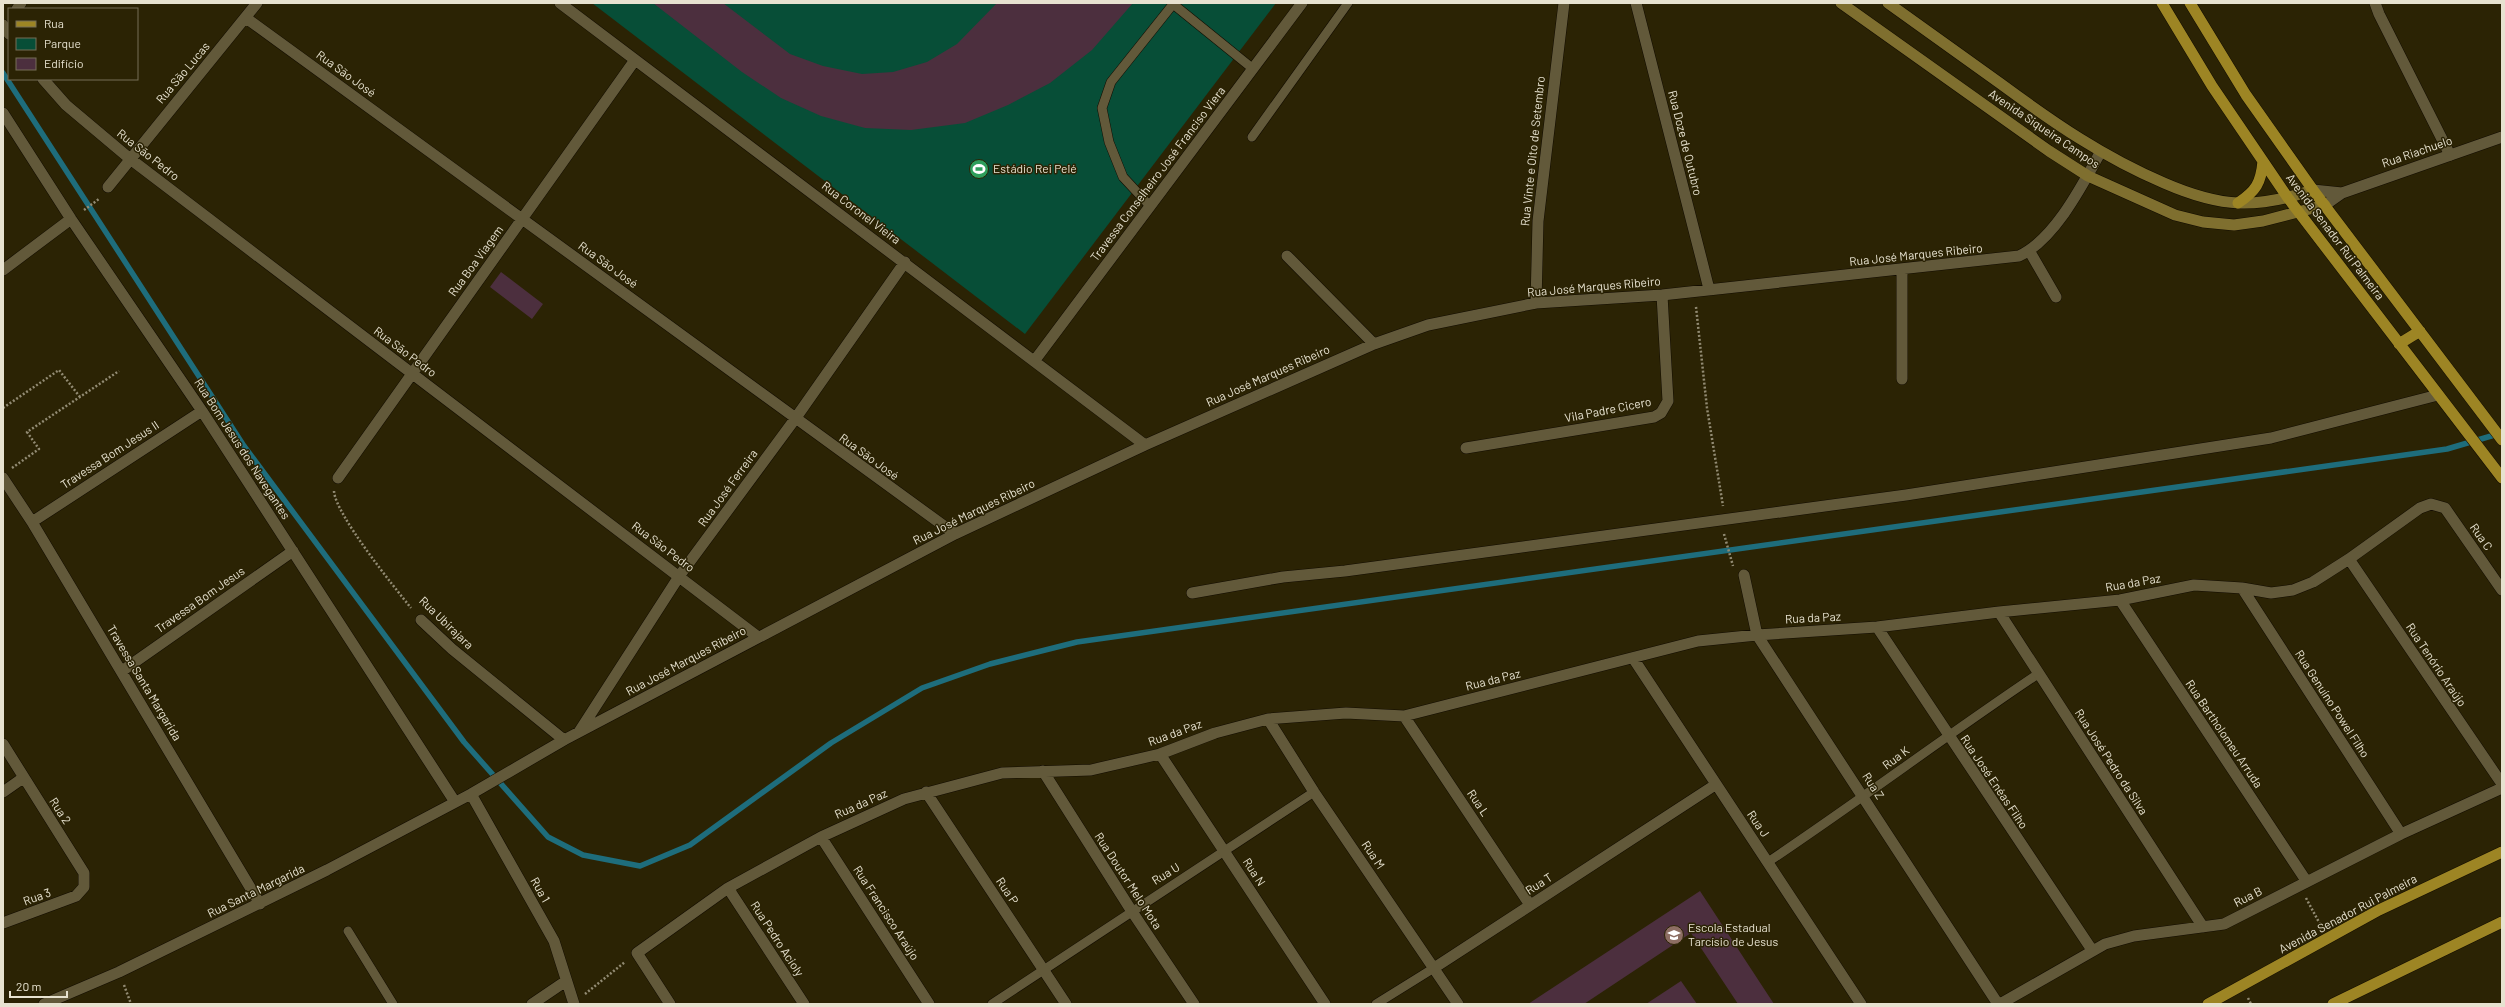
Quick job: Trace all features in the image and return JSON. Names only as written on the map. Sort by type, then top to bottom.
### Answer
[{"type":"main road","name":"Avenida Siqueira Campos","points":[[1841,3],[2049,151],[2088,176],[2175,215],[2203,222],[2234,225],[2300,213],[2325,205]]},
{"type":"main road","name":"Avenida Siqueira Campos","points":[[1888,3],[2061,128],[2100,153],[2133,170],[2184,191],[2211,199],[2238,203],[2262,203],[2288,198],[2313,190]]},
{"type":"main road","name":"Avenida Senador Rui Palmeira","points":[[2162,3],[2212,86],[2288,198],[2502,478]]},
{"type":"main road","name":"Avenida Senador Rui Palmeira","points":[[2190,3],[2246,94],[2313,190],[2502,440]]},
{"type":"main road","points":[[2238,203],[2258,187],[2262,178],[2263,161]]},
{"type":"main road","points":[[2399,344],[2420,331]]},
{"type":"main road","name":"Avenida Senador Rui Palmeira","points":[[2208,1004],[2379,910],[2502,852]]},
{"type":"main road","points":[[2333,1004],[2502,922]]},
{"type":"street","name":"Rua São Lucas","points":[[105,192],[129,158],[257,3]]},
{"type":"street","name":"Rua Coronel Vieira","points":[[560,3],[1035,360],[1144,444]]},
{"type":"street","name":"Travessa Conselheiro José Franciso Viera","points":[[1035,360],[1302,3]]},
{"type":"street","name":"Rua Vinte e Oito de Setembro","points":[[1536,303],[1538,221],[1564,3]]},
{"type":"street","name":"Rua Doze de Outubro","points":[[1636,3],[1709,290]]},
{"type":"street","points":[[2375,3],[2376,8],[2450,154]]},
{"type":"street","name":"Rua São José","points":[[246,18],[523,218],[795,420],[955,534]]},
{"type":"street","name":"Rua Boa Viagem","points":[[338,478],[411,373],[635,60]]},
{"type":"street","name":"Rua São Pedro","points":[[44,80],[66,105],[129,158],[411,373],[680,575],[758,637]]},
{"type":"street","name":"Rua Bom Jesus dos Navegantes","points":[[3,113],[71,219],[202,411],[455,802]]},
{"type":"street","name":"Rua Riachuelo","points":[[2325,205],[2342,193],[2502,137]]},
{"type":"street","points":[[2056,297],[2030,252],[2038,245],[2057,222],[2088,176],[2100,153]]},
{"type":"street","name":"Rua Riachuelo","points":[[2313,190],[2342,193]]},
{"type":"street","points":[[3,270],[71,219]]},
{"type":"street","name":"Rua José Marques Ribeiro","points":[[473,793],[578,732],[955,534],[1144,444],[1374,344],[1428,325],[1536,303],[1662,295],[1902,270],[2019,256],[2030,252]]},
{"type":"street","points":[[1287,256],[1374,344]]},
{"type":"street","name":"Rua José Ferreira","points":[[578,732],[680,575],[795,420],[905,262]]},
{"type":"street","points":[[1902,270],[1902,380]]},
{"type":"street","name":"Vila Padre Cicero","points":[[1466,448],[1654,417],[1661,413],[1668,400],[1662,295]]},
{"type":"street","points":[[1192,593],[1284,578],[1906,495],[2271,438],[2438,395]]},
{"type":"street","name":"Travessa Bom Jesus II","points":[[32,522],[202,411]]},
{"type":"street","name":"Travessa Santa Margarida","points":[[6,474],[32,522],[260,904]]},
{"type":"street","name":"Rua da Paz","points":[[637,953],[728,888],[821,837],[904,799],[1002,773],[1091,770],[1160,754],[1215,733],[1268,719],[1346,713],[1404,716],[1698,641],[1757,634],[1877,628],[1999,612],[2120,600],[2194,586],[2242,588],[2271,593],[2293,590],[2313,582],[2349,559],[2420,508],[2431,504],[2438,505],[2445,508],[2452,517]]},
{"type":"street","name":"Rua C","points":[[2452,517],[2502,590]]},
{"type":"street","name":"Travessa Bom Jesus","points":[[122,671],[293,551]]},
{"type":"street","name":"Rua Tenório Araújo","points":[[2349,559],[2502,784]]},
{"type":"street","name":"Rua Z","points":[[1744,575],[1757,634],[1999,1004]]},
{"type":"street","name":"Rua Genuíno Powel Filho","points":[[2242,588],[2401,834]]},
{"type":"street","name":"Rua Bartholomeu Arruda","points":[[2120,600],[2303,884]]},
{"type":"street","name":"Rua José Pedro da Silva","points":[[1999,612],[2203,927]]},
{"type":"street","name":"Rua Ubirajara","points":[[421,620],[452,649],[564,740]]},
{"type":"street","name":"Rua José Enéas Filho","points":[[1877,628],[1947,735],[2092,950]]},
{"type":"street","name":"Rua J","points":[[1633,658],[1715,785],[1768,862],[1861,1004]]},
{"type":"street","name":"Rua L","points":[[1404,716],[1530,905]]},
{"type":"street","name":"Rua M","points":[[1268,719],[1314,792],[1458,1004]]},
{"type":"street","name":"Rua 2","points":[[3,744],[84,874],[84,887],[80,893]]},
{"type":"street","name":"Rua N","points":[[1160,754],[1325,1004]]},
{"type":"street","name":"Rua Doutor Melo Mota","points":[[1043,771],[1131,910],[1194,1004]]},
{"type":"street","points":[[3,792],[23,778]]},
{"type":"street","name":"Rua T","points":[[1434,968],[1715,785]]},
{"type":"street","name":"Rua B","points":[[1999,1004],[2092,950],[2134,936],[2224,924],[2401,834],[2502,788]]},
{"type":"street","name":"Rua P","points":[[926,792],[1066,1004]]},
{"type":"street","name":"Rua Santa Margarida","points":[[44,1004],[118,972],[260,904],[473,793]]},
{"type":"street","name":"Rua 1","points":[[473,793],[554,941],[574,1004]]},
{"type":"street","name":"Rua Francisco Araújo","points":[[821,837],[929,1004]]},
{"type":"street","name":"Rua Pedro Acioly","points":[[728,888],[804,1004]]},
{"type":"street","name":"Rua 3","points":[[3,923],[80,893]]},
{"type":"street","points":[[637,953],[670,1004]]},
{"type":"street","points":[[532,1004],[566,981]]},
{"type":"lane","points":[[1252,137],[1348,3]]},
{"type":"lane","points":[[1150,206],[1123,177],[1109,142],[1102,108],[1111,82],[1174,4],[1252,68]]},
{"type":"lane","name":"Rua K","points":[[1768,862],[1864,797],[1947,735],[2038,674]]},
{"type":"lane","name":"Rua U","points":[[992,1004],[1131,910],[1225,851],[1314,792]]},
{"type":"lane","points":[[348,931],[392,1004]]},
{"type":"lane","name":"Rua T","points":[[1376,1004],[1434,968]]},
{"type":"path","points":[[84,210],[105,192]]},
{"type":"path","points":[[1695,291],[1703,377],[1723,505],[1722,520]]},
{"type":"path","points":[[3,408],[59,370],[80,397]]},
{"type":"path","points":[[6,474],[39,450],[27,432],[119,372]]},
{"type":"path","name":"Rua Ubirajara","points":[[338,478],[334,485],[334,495],[343,514],[390,583],[421,620]]},
{"type":"path","points":[[1723,532],[1732,565]]},
{"type":"path","points":[[2303,884],[2327,938]]},
{"type":"path","points":[[574,1004],[637,953]]},
{"type":"path","points":[[118,972],[131,1004]]},
{"type":"green space","name":"Estádio Rei Pelé","points":[[592,3],[1276,3],[1025,334]]},
{"type":"building","points":[[653,3],[723,3],[790,54],[823,66],[862,74],[893,72],[927,62],[957,44],[997,3],[1133,3],[1092,50],[1050,83],[1008,105],[965,123],[911,130],[865,128],[821,116],[781,98],[742,72]]},
{"type":"building","points":[[501,272],[543,304],[532,319],[490,287]]},
{"type":"building","points":[[1700,891],[1774,1004],[1738,1004],[1691,933],[1584,1004],[1528,1004]]},
{"type":"building","points":[[1681,981],[1697,1004],[1646,1004]]},
{"type":"waterway","points":[[3,73],[244,446],[464,742],[548,837],[583,855],[640,866],[690,845],[831,743],[922,688],[990,664],[1077,642],[2447,449],[2498,434]]},
{"type":"place","name":"Estádio Rei Pelé","points":[[979,169]]},
{"type":"place","name":"Escola Estadual Tarcísio de Jesus","points":[[1674,935]]}]
